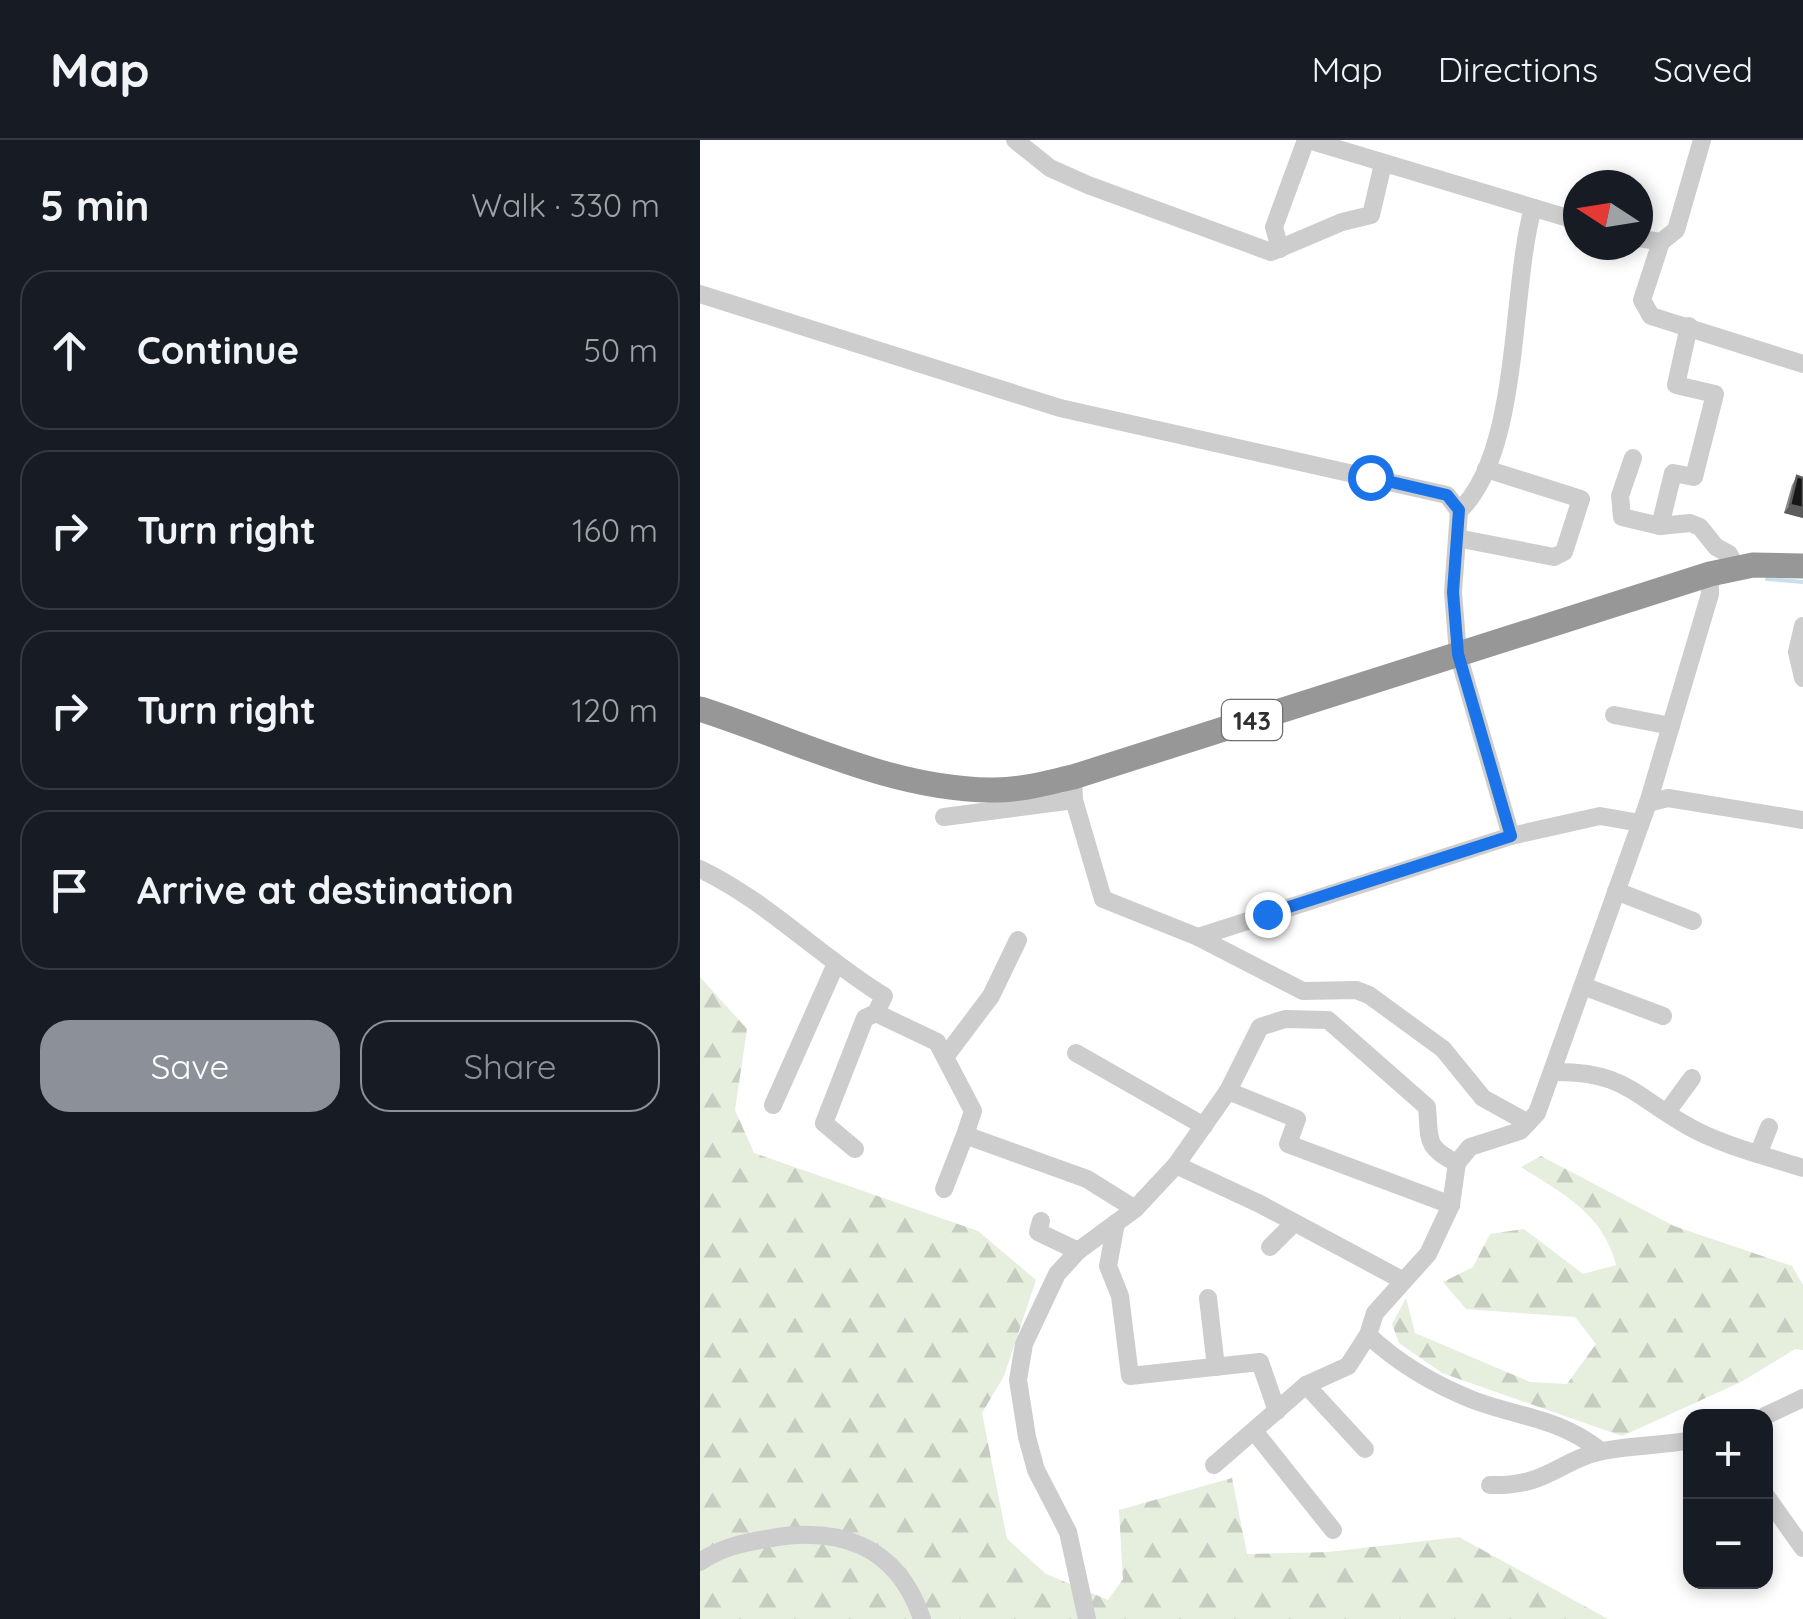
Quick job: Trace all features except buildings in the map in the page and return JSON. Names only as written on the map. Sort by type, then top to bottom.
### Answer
[{"type":"highway","name":"143","points":[[700,709],[866,767],[936,785],[992,790],[1074,788],[1458,654],[1710,574],[1736,567],[1803,566]]},
{"type":"street","points":[[1014,140],[1050,168],[1254,249],[1280,249],[1342,222],[1372,216],[1383,164]]},
{"type":"street","points":[[1280,249],[1274,227],[1307,140],[1346,146],[1383,164],[1563,217]]},
{"type":"street","points":[[1702,140],[1676,230],[1661,242],[1642,300],[1651,316],[1803,364]]},
{"type":"street","points":[[1459,510],[1471,500],[1499,430],[1523,244],[1533,208]]},
{"type":"street","points":[[1653,241],[1661,242]]},
{"type":"street","points":[[700,294],[1060,408],[1447,495],[1459,510],[1453,592],[1458,654],[1511,836]]},
{"type":"street","points":[[1660,526],[1673,474],[1694,477],[1715,394],[1676,385],[1689,326]]},
{"type":"street","points":[[1633,458],[1620,496],[1622,517],[1660,526],[1690,523],[1700,527],[1716,547],[1729,554],[1736,567]]},
{"type":"street","points":[[1457,538],[1554,556],[1564,552],[1581,499],[1486,468]]},
{"type":"street","points":[[1214,1465],[1306,1385],[1348,1366],[1368,1335],[1375,1313],[1428,1254],[1450,1205],[1457,1164],[1470,1147],[1520,1131],[1537,1113],[1648,803],[1710,594],[1710,574]]},
{"type":"street","points":[[1803,626],[1796,652],[1803,678]]},
{"type":"street","points":[[1614,715],[1670,726]]},
{"type":"street","points":[[944,817],[1028,810],[1074,788],[1103,899],[1198,937],[1284,984],[1304,991],[1356,990],[1369,995],[1444,1049],[1483,1098],[1528,1123]]},
{"type":"street","points":[[1648,803],[1668,798],[1803,820]]},
{"type":"street","points":[[1198,937],[1511,836],[1600,816],[1640,824]]},
{"type":"street","points":[[700,870],[735,886],[835,966],[884,996],[876,1013],[865,1018],[824,1123],[855,1149]]},
{"type":"street","points":[[1616,892],[1692,921]]},
{"type":"street","points":[[945,1056],[990,996],[1018,940]]},
{"type":"street","points":[[773,1106],[835,966]]},
{"type":"street","points":[[1583,986],[1662,1016]]},
{"type":"street","points":[[1328,1020],[1335,990]]},
{"type":"street","points":[[876,1013],[938,1042],[973,1111],[944,1189]]},
{"type":"street","points":[[1087,1619],[1068,1532],[1032,1454],[1018,1380],[1024,1344],[1057,1274],[1078,1251],[1135,1208],[1176,1165],[1228,1091],[1260,1027],[1285,1019],[1328,1020],[1427,1107],[1425,1132],[1437,1154],[1457,1164]]},
{"type":"street","points":[[1076,1053],[1204,1126]]},
{"type":"street","points":[[1553,1072],[1592,1071],[1636,1090],[1688,1127],[1803,1168]]},
{"type":"street","points":[[1667,1112],[1692,1078]]},
{"type":"street","points":[[1228,1091],[1297,1119],[1288,1144],[1450,1205]]},
{"type":"street","points":[[1760,1152],[1770,1128]]},
{"type":"street","points":[[965,1135],[1088,1179],[1135,1208]]},
{"type":"street","points":[[1176,1165],[1402,1280]]},
{"type":"street","points":[[1041,1220],[1038,1232],[1078,1251]]},
{"type":"street","points":[[1270,1248],[1294,1223]]},
{"type":"street","points":[[1116,1224],[1108,1266],[1120,1296],[1130,1376],[1260,1362],[1277,1412]]},
{"type":"street","points":[[1208,1298],[1216,1367]]},
{"type":"street","points":[[1368,1335],[1416,1374],[1476,1401],[1574,1430],[1601,1450]]},
{"type":"street","points":[[1306,1385],[1366,1449]]},
{"type":"street","points":[[1773,1413],[1803,1398]]},
{"type":"street","points":[[1254,1431],[1332,1530]]},
{"type":"street","points":[[1490,1484],[1515,1486],[1552,1476],[1601,1450],[1655,1448],[1683,1442]]},
{"type":"street","points":[[1768,1499],[1803,1548]]},
{"type":"street","points":[[700,1562],[738,1544],[798,1532],[840,1536],[881,1556],[922,1619]]},
{"type":"green space","points":[[700,977],[747,1029],[735,1110],[754,1153],[978,1231],[1036,1280],[1004,1376],[982,1413],[1007,1539],[1046,1574],[1108,1600],[1123,1579],[1119,1510],[1232,1478],[1247,1554],[1328,1552],[1459,1537],[1608,1619],[700,1619]]},
{"type":"green space","points":[[1541,1156],[1674,1226],[1792,1266],[1803,1285],[1803,1350],[1795,1349],[1741,1382],[1622,1436],[1442,1373],[1399,1343],[1392,1324],[1406,1298],[1415,1333],[1530,1382],[1567,1384],[1596,1344],[1575,1317],[1466,1309],[1443,1282],[1473,1267],[1490,1234],[1524,1229],[1583,1274],[1616,1265],[1610,1247],[1591,1218],[1566,1196],[1521,1167]]},
{"type":"waterway","points":[[1767,579],[1803,582]]},
{"type":"route","points":[[1267,914],[1511,836],[1458,654],[1453,592],[1459,510],[1447,495],[1370,477]]}]
